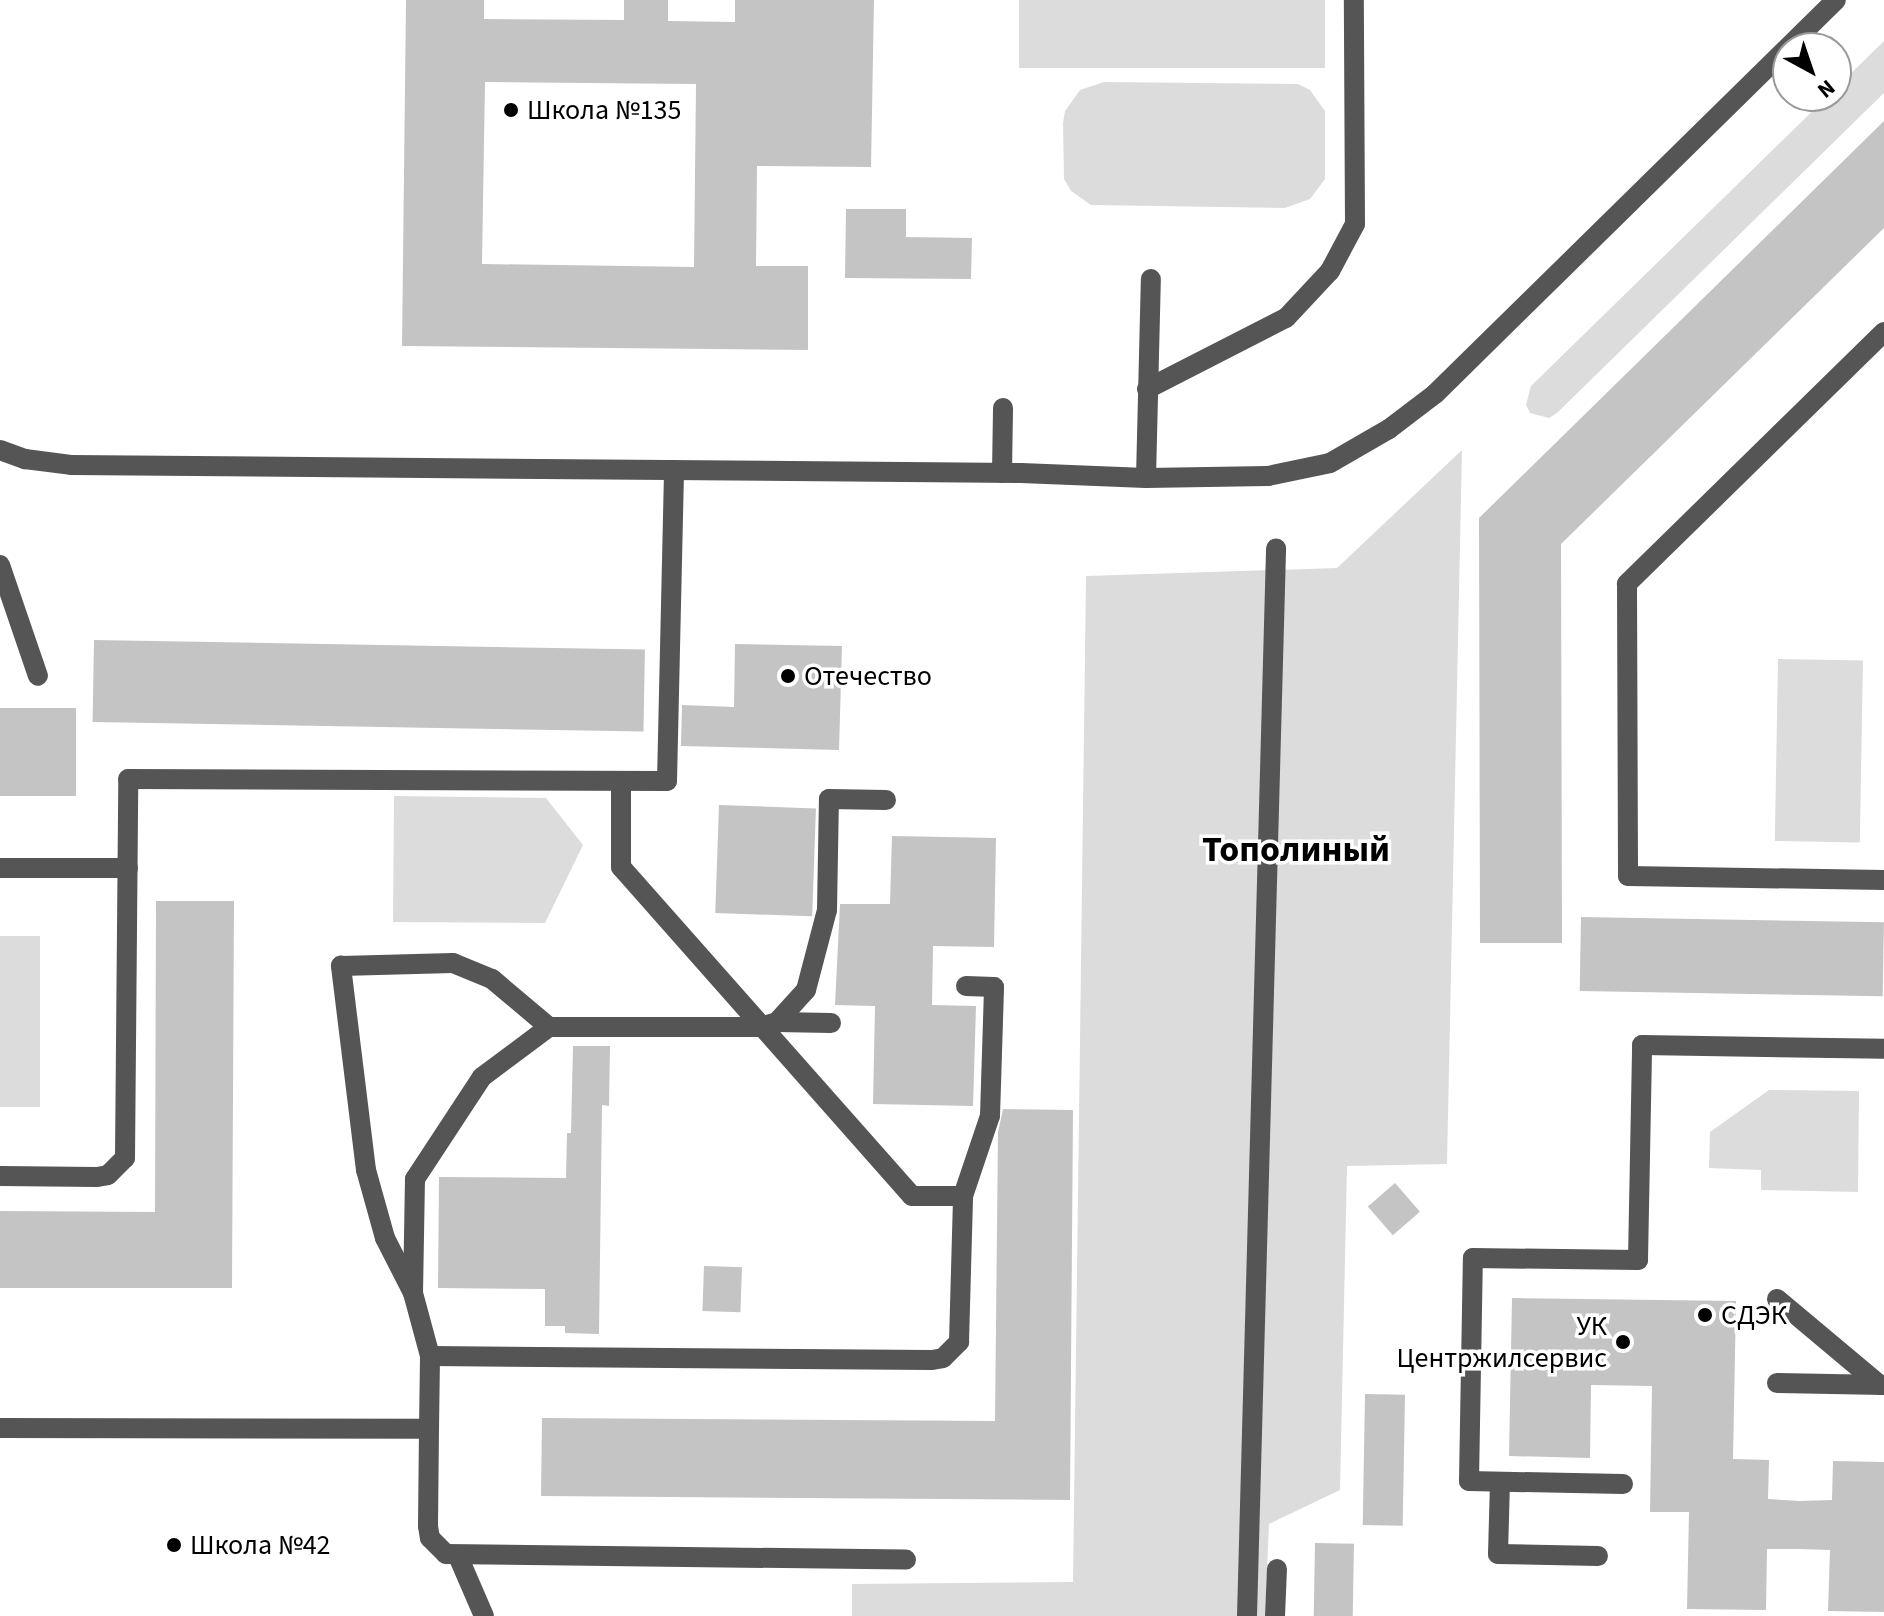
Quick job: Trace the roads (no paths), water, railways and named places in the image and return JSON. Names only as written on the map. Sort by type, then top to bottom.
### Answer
[{"type":"street","points":[[1147,389],[1286,318],[1336,259],[1355,224],[1354,0]]},
{"type":"street","points":[[0,450],[25,459],[71,465],[1002,473],[1146,478],[1268,476],[1330,463],[1389,429],[1435,394],[1833,1]]},
{"type":"street","points":[[1146,478],[1151,279]]},
{"type":"street","points":[[1884,332],[1627,584],[1628,876],[1884,880]]},
{"type":"street","points":[[1002,473],[1003,408]]},
{"type":"street","points":[[0,1176],[97,1177],[108,1175],[125,1158],[128,779],[667,781],[674,470]]},
{"type":"street","points":[[1247,1616],[1276,548]]},
{"type":"street","points":[[0,565],[38,676]]},
{"type":"street","points":[[621,781],[621,867],[769,1024],[912,1196],[963,1196]]},
{"type":"street","points":[[769,1024],[806,990],[827,910],[829,799],[886,800]]},
{"type":"street","points":[[0,868],[128,868]]},
{"type":"street","points":[[549,1027],[492,979],[453,963],[341,966],[366,1170],[385,1238],[413,1293],[430,1356],[428,1526],[437,1547],[458,1556],[906,1560]]},
{"type":"street","points":[[430,1356],[943,1358],[953,1352],[962,1331],[963,1196],[990,1116],[994,987],[966,986]]},
{"type":"street","points":[[413,1293],[415,1179],[482,1077],[549,1027],[831,1023]]},
{"type":"street","points":[[1623,1484],[1469,1481],[1473,1258],[1638,1260],[1642,1045],[1884,1049]]},
{"type":"street","points":[[1777,1299],[1882,1385]]},
{"type":"street","points":[[1777,1383],[1882,1385]]},
{"type":"street","points":[[0,1428],[429,1429]]},
{"type":"street","points":[[1500,1482],[1498,1554],[1598,1556]]},
{"type":"street","points":[[458,1556],[484,1616]]},
{"type":"street","points":[[1275,1616],[1277,1569]]},
{"type":"place","name":"Школа №135","points":[[511,110]]},
{"type":"place","name":"Отечество","points":[[788,676]]},
{"type":"place","name":"СДЭК","points":[[1705,1315]]},
{"type":"place","name":"УК Центржилсервис","points":[[1623,1342]]},
{"type":"place","name":"Школа №42","points":[[174,1545]]},
{"type":"district","name":"Тополиный","points":[[1296,850]]}]
